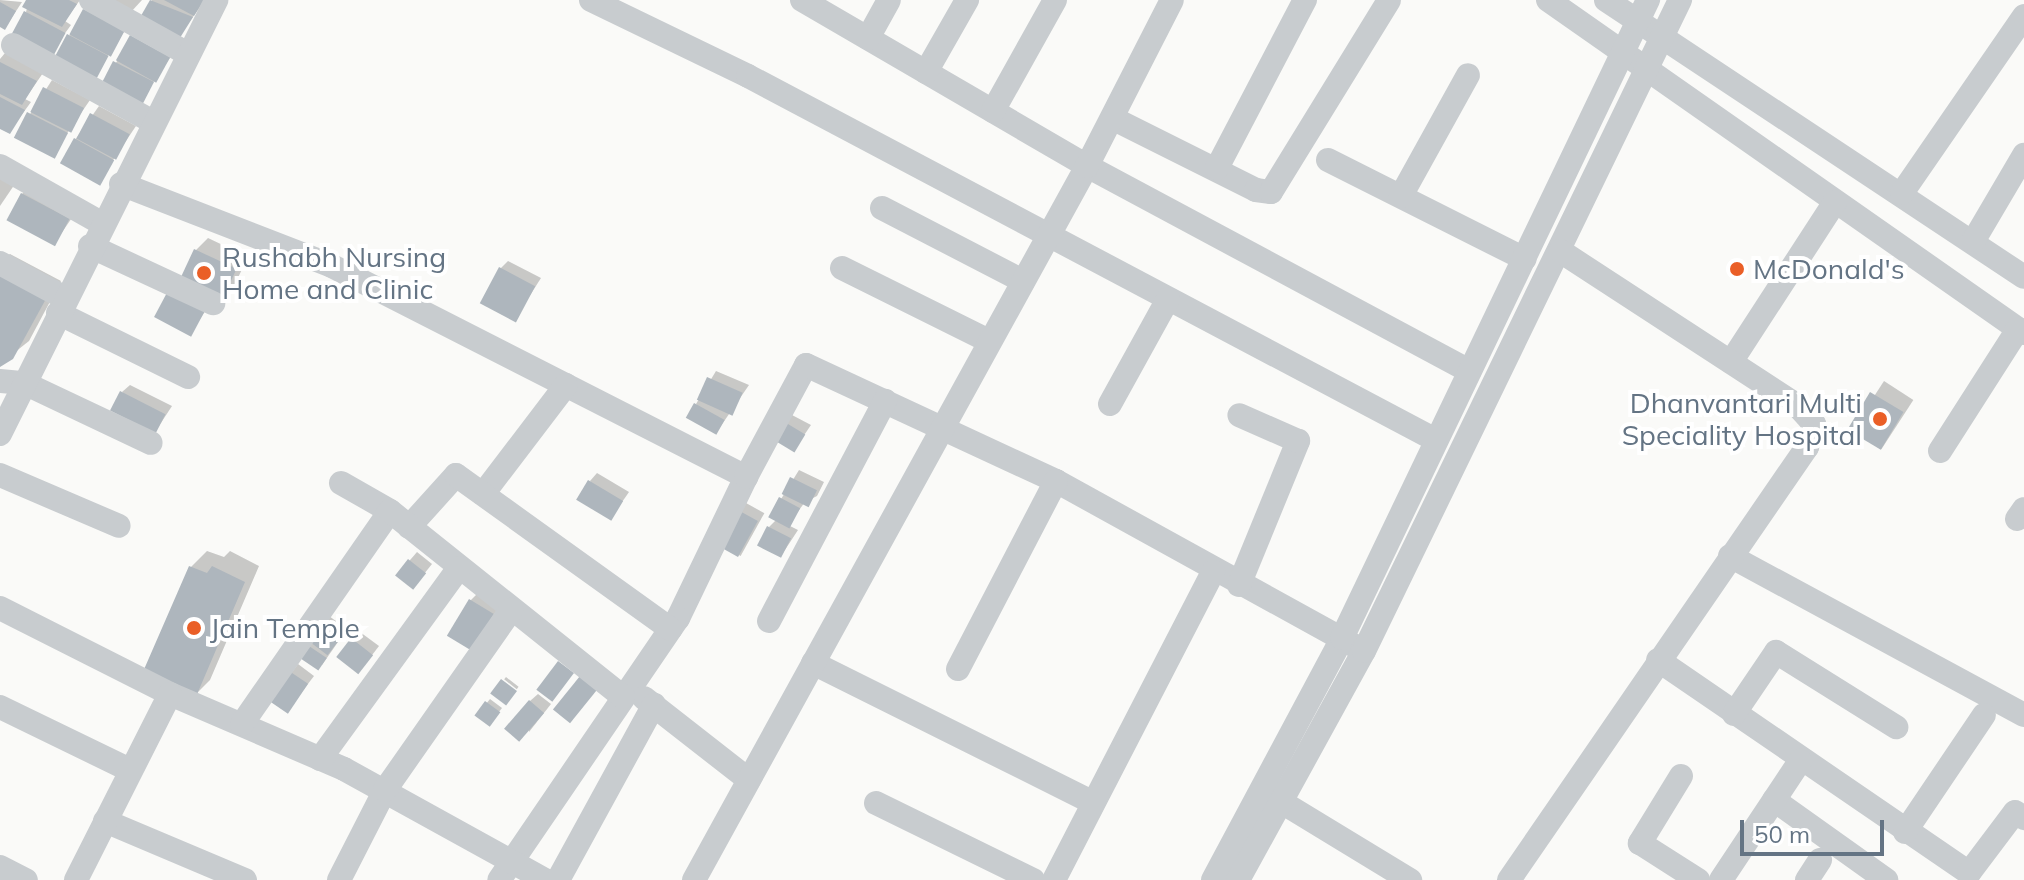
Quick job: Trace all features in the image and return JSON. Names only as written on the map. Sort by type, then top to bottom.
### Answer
[{"type":"street","points":[[91,0],[188,54]]},
{"type":"street","points":[[0,434],[12,382],[61,305],[216,0]]},
{"type":"street","points":[[591,0],[748,76],[1434,439]]},
{"type":"street","points":[[868,38],[889,0]]},
{"type":"street","points":[[926,72],[967,0]]},
{"type":"street","points":[[993,111],[1055,0]]},
{"type":"street","points":[[694,880],[1087,166],[1172,0]]},
{"type":"street","points":[[1217,168],[1305,0]]},
{"type":"street","points":[[1112,118],[1263,192],[1276,186],[1389,0]]},
{"type":"street","points":[[1548,0],[1623,56],[2021,331],[1940,451]]},
{"type":"street","points":[[1606,0],[1643,11],[1664,39],[1974,240],[2024,277]]},
{"type":"street","points":[[1213,880],[1364,651],[1648,73],[1680,0]]},
{"type":"street","points":[[811,2],[1087,166],[1469,371]]},
{"type":"street","points":[[1238,880],[1269,794],[1434,439],[1525,259],[1643,11]]},
{"type":"street","points":[[1902,193],[2024,16]]},
{"type":"street","points":[[13,45],[153,122]]},
{"type":"street","points":[[1401,196],[1468,75]]},
{"type":"street","points":[[1974,240],[2024,155]]},
{"type":"street","points":[[1328,160],[1525,259]]},
{"type":"street","points":[[0,166],[101,223]]},
{"type":"street","points":[[121,184],[332,266],[746,477]]},
{"type":"street","points":[[1731,362],[1835,202]]},
{"type":"street","points":[[882,208],[1023,281]]},
{"type":"street","points":[[90,246],[213,303]]},
{"type":"street","points":[[1509,880],[1807,447],[1814,424],[1798,406],[1560,251]]},
{"type":"street","points":[[0,263],[61,305],[188,377]]},
{"type":"street","points":[[842,268],[989,341]]},
{"type":"street","points":[[1110,404],[1168,299]]},
{"type":"street","points":[[503,872],[670,629],[806,365],[1056,481],[1213,572],[1364,651]]},
{"type":"street","points":[[12,382],[151,443]]},
{"type":"street","points":[[483,494],[566,385]]},
{"type":"street","points":[[769,621],[885,401]]},
{"type":"street","points":[[1239,415],[1298,441],[1239,585]]},
{"type":"street","points":[[0,475],[119,526]]},
{"type":"street","points":[[242,724],[400,519],[456,475],[670,629]]},
{"type":"street","points":[[958,669],[1056,481]]},
{"type":"street","points":[[341,483],[400,519],[511,610],[627,692],[654,705],[749,780]]},
{"type":"street","points":[[1730,556],[2024,715]]},
{"type":"street","points":[[320,759],[459,568]]},
{"type":"street","points":[[1054,880],[1213,572]]},
{"type":"street","points":[[0,608],[170,694],[385,790],[503,872],[545,880]]},
{"type":"street","points":[[339,880],[385,790],[511,610]]},
{"type":"street","points":[[1734,714],[1776,652],[1896,727]]},
{"type":"street","points":[[1658,660],[1800,761],[1969,873],[2015,812],[2024,818]]},
{"type":"street","points":[[813,663],[1092,802]]},
{"type":"street","points":[[76,880],[170,694]]},
{"type":"street","points":[[558,880],[654,705]]},
{"type":"street","points":[[0,707],[130,770]]},
{"type":"street","points":[[1905,832],[1984,715]]},
{"type":"street","points":[[1721,880],[1800,761]]},
{"type":"street","points":[[1681,776],[1640,843],[1698,880]]},
{"type":"street","points":[[1269,794],[1410,880]]},
{"type":"street","points":[[1774,800],[1886,880]]},
{"type":"street","points":[[876,803],[1033,880]]},
{"type":"street","points":[[105,821],[245,880]]},
{"type":"street","points":[[0,867],[26,880]]},
{"type":"building","points":[[26,0],[69,0],[77,4],[62,27],[22,7]]},
{"type":"building","points":[[150,0],[193,17],[178,41],[138,21]]},
{"type":"building","points":[[164,0],[204,0],[194,16]]},
{"type":"building","points":[[0,2],[16,11],[5,30],[0,27]]},
{"type":"building","points":[[83,9],[124,31],[111,57],[69,35]]},
{"type":"building","points":[[24,11],[65,33],[52,59],[10,37]]},
{"type":"building","points":[[67,34],[108,56],[95,82],[53,60]]},
{"type":"building","points":[[130,35],[170,57],[156,83],[116,60]]},
{"type":"building","points":[[113,61],[154,82],[141,107],[100,86]]},
{"type":"building","points":[[0,62],[37,81],[22,105],[0,94]]},
{"type":"building","points":[[43,87],[84,108],[71,133],[30,112]]},
{"type":"building","points":[[0,97],[25,110],[10,134],[0,129]]},
{"type":"building","points":[[27,112],[68,133],[55,159],[14,138]]},
{"type":"building","points":[[90,113],[130,134],[116,160],[76,139]]},
{"type":"building","points":[[74,138],[114,160],[100,186],[60,163]]},
{"type":"building","points":[[21,193],[70,219],[55,246],[6,220]]},
{"type":"building","points":[[194,249],[237,269],[221,303],[178,283]]},
{"type":"building","points":[[499,267],[535,286],[516,322],[480,303]]},
{"type":"building","points":[[0,272],[47,297],[13,359],[0,367]]},
{"type":"building","points":[[170,287],[207,307],[191,337],[154,317]]},
{"type":"building","points":[[707,377],[743,393],[732,416],[697,400]]},
{"type":"building","points":[[120,391],[165,414],[155,434],[110,411]]},
{"type":"building","points":[[1870,392],[1903,412],[1881,450],[1847,430]]},
{"type":"building","points":[[694,403],[725,420],[716,435],[686,418]]},
{"type":"building","points":[[783,421],[805,434],[794,452],[772,439]]},
{"type":"building","points":[[790,477],[817,490],[809,507],[782,494]]},
{"type":"building","points":[[588,480],[623,501],[611,521],[576,500]]},
{"type":"building","points":[[779,497],[800,508],[789,529],[768,517]]},
{"type":"building","points":[[736,509],[758,521],[738,557],[716,545]]},
{"type":"building","points":[[767,526],[791,538],[781,558],[757,546]]},
{"type":"building","points":[[408,559],[426,573],[413,590],[395,576]]},
{"type":"building","name":"Jain Temple","points":[[189,566],[207,573],[212,566],[245,582],[195,699],[142,674]]},
{"type":"building","points":[[469,599],[494,614],[472,651],[447,636]]},
{"type":"building","points":[[320,622],[341,638],[328,655],[307,640]]},
{"type":"building","points":[[351,638],[373,655],[358,674],[336,657]]},
{"type":"building","points":[[306,644],[327,658],[318,670],[298,656]]},
{"type":"building","points":[[558,661],[574,673],[552,702],[536,690]]},
{"type":"building","points":[[289,671],[308,684],[288,714],[269,701]]},
{"type":"building","points":[[580,676],[597,690],[570,723],[553,709]]},
{"type":"building","points":[[501,679],[517,691],[506,705],[490,693]]},
{"type":"building","points":[[529,700],[544,713],[519,742],[504,729]]},
{"type":"building","points":[[485,701],[500,712],[490,727],[474,716]]},
{"type":"place","name":"McDonald's","points":[[1737,269]]},
{"type":"place","name":"Rushabh Nursing Home and Clinic","points":[[204,273]]},
{"type":"place","name":"Dhanvantari Multi Speciality Hospital","points":[[1880,419]]},
{"type":"place","name":"Jain Temple","points":[[194,628]]}]
